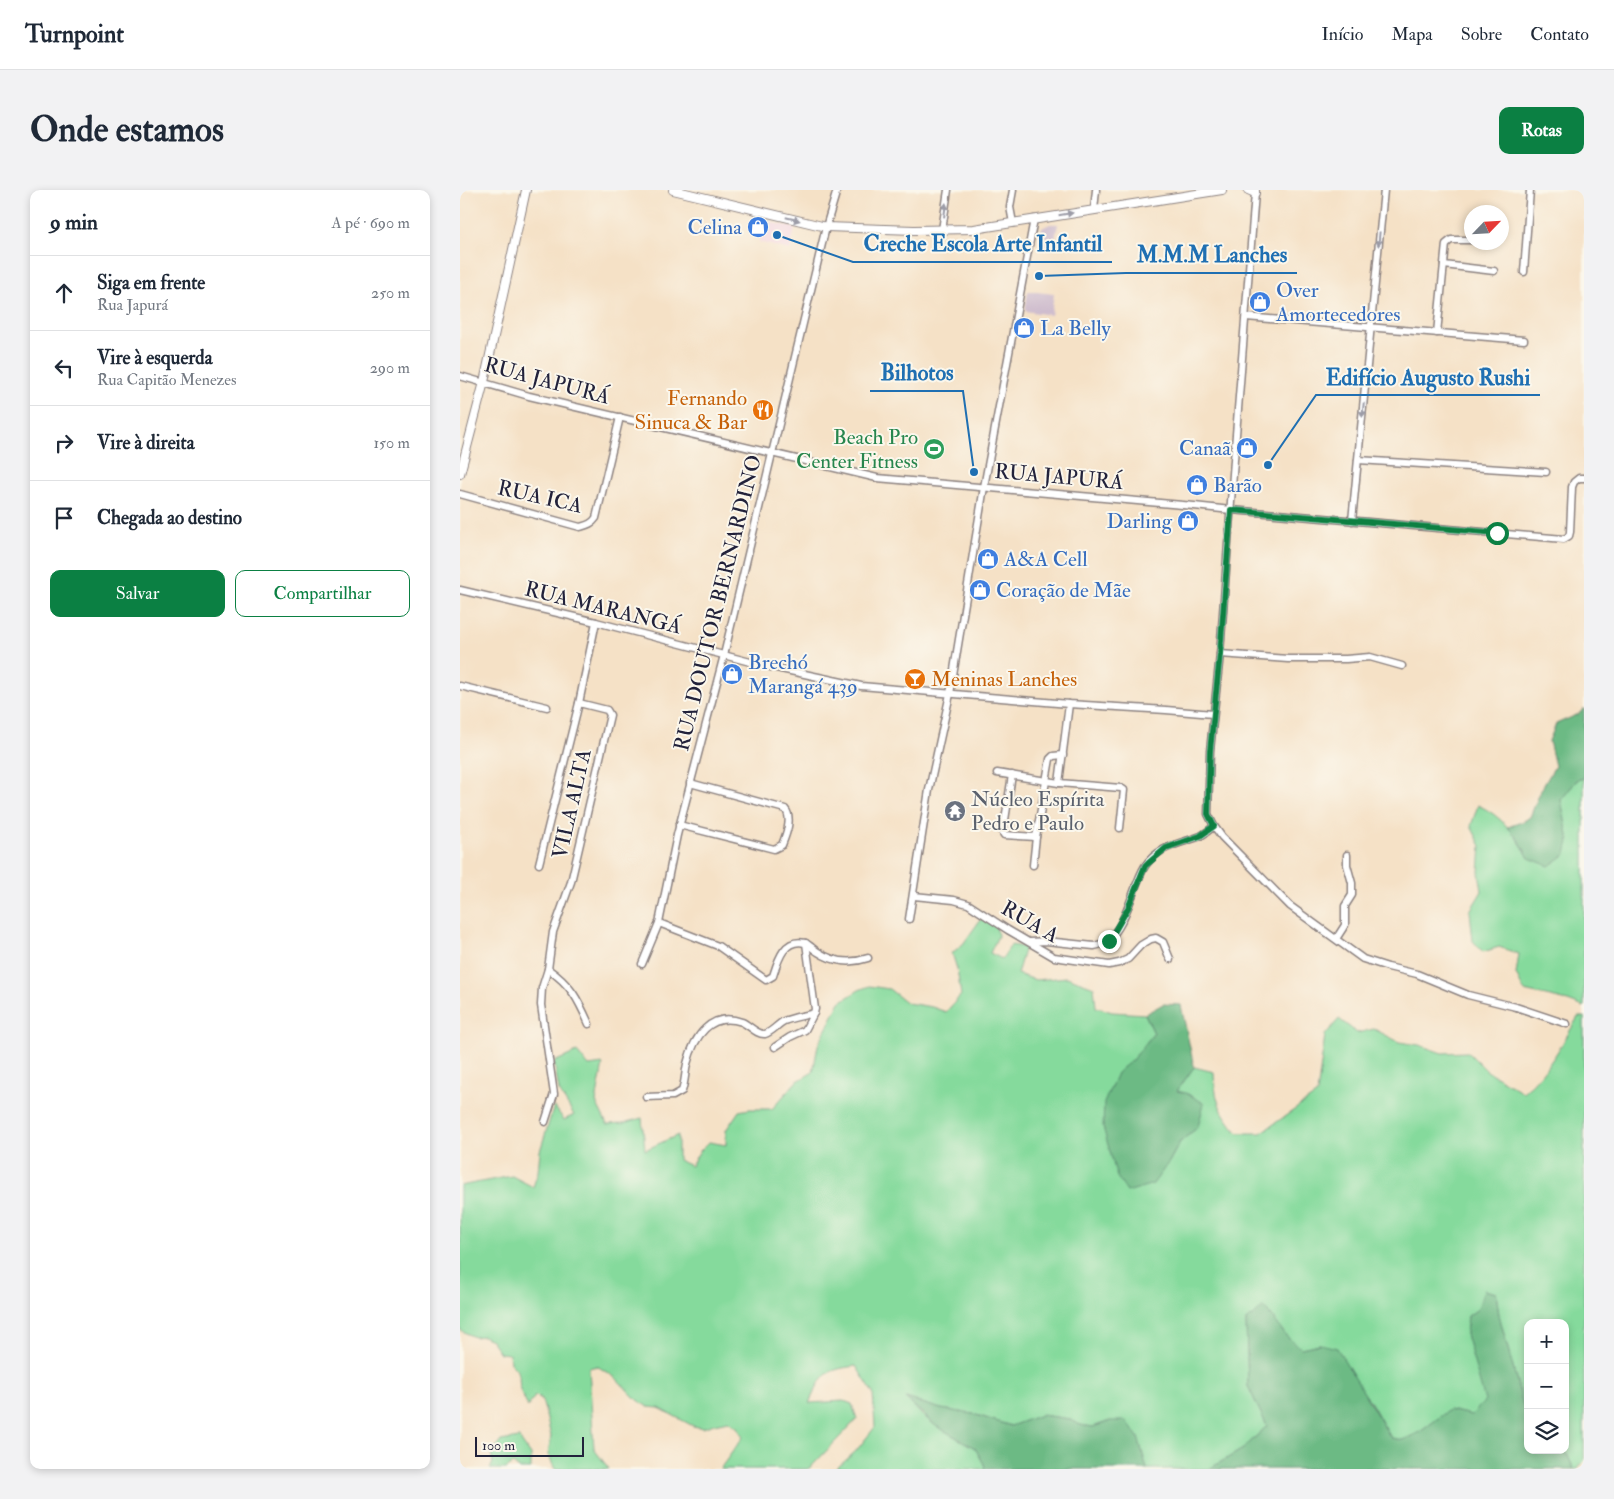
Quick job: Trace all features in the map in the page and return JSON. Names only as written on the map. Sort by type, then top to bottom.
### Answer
[{"type":"street","points":[[460,474],[484,382],[526,190]]},
{"type":"street","points":[[673,190],[826,227],[874,230],[974,229],[1222,190]]},
{"type":"street","name":"RUA DOUTOR BERNARDINO","points":[[642,964],[659,923],[679,824],[724,655],[826,227],[837,190]]},
{"type":"street","points":[[942,230],[948,190]]},
{"type":"street","points":[[1013,190],[1010,207],[1013,223]]},
{"type":"street","points":[[1094,210],[1096,190]]},
{"type":"street","points":[[1352,521],[1384,190]]},
{"type":"street","points":[[1524,272],[1530,190]]},
{"type":"street","points":[[1253,191],[1246,317],[1220,654],[1213,714],[1208,814],[1222,836],[1290,906],[1363,959],[1375,964],[1417,974],[1468,995],[1516,1007],[1567,1024]]},
{"type":"street","points":[[910,919],[929,790],[950,694],[984,487],[1034,219]]},
{"type":"street","points":[[1436,333],[1447,242],[1451,240],[1464,240]]},
{"type":"street","points":[[1444,265],[1494,270]]},
{"type":"street","points":[[1246,317],[1524,340]]},
{"type":"street","name":"RUA JAPURÁ","points":[[460,376],[529,396],[884,479],[1564,539],[1569,536],[1570,532],[1572,487],[1579,478],[1584,478]]},
{"type":"street","name":"RUA ICA","points":[[460,494],[580,527],[588,525],[596,518],[620,417]]},
{"type":"street","points":[[1358,460],[1546,472]]},
{"type":"street","name":"RUA MARANGÁ","points":[[460,590],[596,622],[762,665],[861,686],[1213,714]]},
{"type":"street","name":"VILA ALTA","points":[[539,864],[579,703],[596,622]]},
{"type":"street","points":[[1220,654],[1288,658],[1346,659],[1370,657],[1402,666]]},
{"type":"street","points":[[460,686],[547,707]]},
{"type":"street","name":"VILA ALTA","points":[[548,969],[553,932],[571,882],[610,715],[606,710],[579,703]]},
{"type":"street","points":[[1059,783],[1069,704]]},
{"type":"street","points":[[1032,865],[1050,759],[1054,756],[1063,755]]},
{"type":"street","points":[[997,773],[1059,783],[1123,789],[1120,828]]},
{"type":"street","points":[[1012,775],[1003,834],[1036,837]]},
{"type":"street","points":[[679,824],[774,849],[780,848],[787,832],[789,817],[785,809],[690,783]]},
{"type":"street","points":[[1030,942],[1046,941],[1101,946],[1109,941],[1128,908],[1145,866],[1166,848],[1200,836],[1214,826]]},
{"type":"street","points":[[1336,939],[1345,925],[1346,906],[1352,895],[1347,855]]},
{"type":"street","name":"RUA A","points":[[914,896],[954,900],[968,904],[1008,930],[1054,956],[1108,965],[1120,963],[1128,959],[1152,938],[1156,938],[1163,942],[1170,959]]},
{"type":"street","points":[[659,923],[718,946],[766,980],[773,976],[779,957],[786,947],[797,943],[806,944],[820,954],[840,961],[850,962],[868,958]]},
{"type":"street","points":[[775,1047],[805,1030],[814,1014],[815,1009],[806,944]]},
{"type":"street","points":[[545,1122],[554,1094],[540,1005],[542,988],[548,969],[574,992],[589,1024]]},
{"type":"street","points":[[646,1097],[673,1096],[682,1091],[686,1065],[693,1046],[703,1029],[713,1023],[724,1019],[734,1020],[744,1023],[763,1034],[767,1034],[784,1021],[814,1014]]},
{"type":"shaded area","points":[[764,221],[795,228],[790,250],[759,242]]},
{"type":"shaded area","points":[[1050,224],[1058,224],[1053,249],[1043,247],[1043,241],[1038,240],[1042,228]]},
{"type":"shaded area","points":[[1028,291],[1054,294],[1051,315],[1025,311]]},
{"type":"green space","points":[[1584,708],[1584,778],[1577,780],[1561,800],[1569,841],[1566,854],[1549,866],[1529,858],[1520,842],[1508,827],[1530,817],[1541,790],[1555,766],[1549,741],[1556,724],[1579,714]]},
{"type":"green space","points":[[1584,778],[1584,1007],[1568,1001],[1524,991],[1516,974],[1519,954],[1499,947],[1483,952],[1473,941],[1470,911],[1482,891],[1479,872],[1481,846],[1471,826],[1478,805],[1508,827],[1529,858],[1569,841],[1561,800],[1577,780]]},
{"type":"green space","points":[[983,916],[996,924],[998,936],[990,953],[1002,959],[1011,945],[1025,947],[1017,974],[1036,980],[1067,977],[1094,987],[1096,1007],[1112,1012],[1145,1014],[1154,1033],[1134,1058],[1117,1073],[1112,1154],[1117,1177],[1169,1162],[1180,1142],[1198,1127],[1177,1091],[1194,1067],[1214,1072],[1217,1099],[1227,1119],[1238,1133],[1261,1133],[1317,1094],[1325,1035],[1339,1019],[1357,1033],[1374,1029],[1399,1042],[1419,1045],[1442,1053],[1468,1052],[1487,1071],[1523,1092],[1547,1067],[1578,1017],[1584,1017],[1584,1461],[1578,1469],[1574,1469],[1567,1454],[1569,1454],[1569,1319],[1524,1319],[1524,1406],[1499,1315],[1496,1293],[1484,1290],[1478,1309],[1468,1316],[1466,1334],[1486,1400],[1471,1415],[1449,1410],[1420,1432],[1403,1440],[1391,1438],[1370,1401],[1320,1344],[1301,1348],[1287,1337],[1274,1319],[1246,1321],[1248,1386],[1267,1426],[1243,1449],[1209,1469],[1147,1469],[1138,1437],[1110,1421],[1093,1427],[1080,1425],[1070,1419],[1041,1415],[1011,1426],[973,1414],[941,1409],[906,1398],[922,1415],[936,1426],[975,1448],[985,1469],[836,1469],[856,1451],[875,1427],[873,1393],[856,1366],[837,1369],[826,1375],[809,1403],[844,1401],[852,1404],[857,1419],[811,1467],[807,1469],[720,1469],[743,1437],[737,1427],[728,1421],[703,1428],[693,1426],[659,1408],[648,1407],[637,1400],[616,1378],[597,1366],[589,1368],[594,1449],[609,1469],[555,1469],[548,1455],[551,1436],[541,1398],[535,1396],[528,1407],[520,1390],[519,1376],[516,1369],[510,1363],[509,1354],[500,1353],[491,1340],[483,1336],[474,1337],[460,1330],[460,1186],[512,1176],[533,1187],[538,1172],[540,1151],[554,1106],[564,1120],[574,1115],[559,1091],[554,1062],[577,1052],[589,1066],[603,1064],[596,1102],[607,1124],[623,1123],[642,1118],[645,1150],[678,1135],[678,1160],[691,1166],[699,1152],[709,1142],[726,1145],[726,1130],[739,1111],[772,1109],[796,1082],[813,1072],[818,1045],[840,1002],[859,990],[869,986],[889,989],[907,1003],[932,1007],[946,1012],[961,995],[957,969],[952,953],[963,944]]},
{"type":"green space","points":[[1163,1004],[1181,1005],[1194,1067],[1177,1091],[1186,1093],[1204,1103],[1198,1127],[1180,1142],[1169,1162],[1153,1184],[1127,1192],[1117,1177],[1103,1127],[1104,1103],[1117,1073],[1134,1058],[1154,1033],[1145,1014]]},
{"type":"green space","points":[[1484,1290],[1496,1293],[1499,1315],[1524,1406],[1524,1454],[1567,1454],[1574,1469],[1209,1469],[1243,1449],[1267,1426],[1248,1386],[1246,1321],[1264,1307],[1287,1337],[1301,1348],[1320,1344],[1337,1348],[1391,1438],[1403,1440],[1420,1432],[1449,1410],[1471,1415],[1485,1401],[1466,1334],[1468,1316],[1478,1309]]},
{"type":"green space","points":[[905,1398],[941,1409],[973,1414],[1011,1426],[1041,1415],[1070,1419],[1080,1425],[1093,1427],[1110,1421],[1126,1421],[1138,1437],[1147,1469],[985,1469],[975,1448],[936,1426]]},
{"type":"green space","points":[[519,1438],[531,1455],[531,1469],[519,1469],[513,1464],[506,1469],[490,1469],[493,1463],[491,1454],[501,1441]]},
{"type":"place","name":"Celina","points":[[758,227]]},
{"type":"place","name":"Creche Escola Arte Infantil","points":[[777,235]]},
{"type":"place","name":"M.M.M Lanches","points":[[1039,276]]},
{"type":"place","name":"Over Amortecedores","points":[[1260,302]]},
{"type":"place","name":"La Belly","points":[[1024,328]]},
{"type":"place","name":"Fernando Sinuca & Bar","points":[[763,410]]},
{"type":"place","name":"Canaã","points":[[1247,448]]},
{"type":"place","name":"Beach Pro Center Fitness","points":[[934,449]]},
{"type":"place","name":"Edifício Augusto Rushi","points":[[1268,465]]},
{"type":"place","name":"Bilhotos","points":[[974,472]]},
{"type":"place","name":"Barão","points":[[1197,485]]},
{"type":"place","name":"Darling","points":[[1188,521]]},
{"type":"place","name":"A&A Cell","points":[[988,559]]},
{"type":"place","name":"Coração de Mãe","points":[[980,590]]},
{"type":"place","name":"Brechó Marangá 439","points":[[732,674]]},
{"type":"place","name":"Meninas Lanches","points":[[915,679]]},
{"type":"place","name":"Núcleo Espírita Pedro e Paulo","points":[[955,811]]},
{"type":"route","points":[[1109,941],[1128,908],[1145,866],[1166,848],[1200,836],[1214,826],[1208,814],[1210,751],[1220,654],[1231,510],[1497,533]]}]
